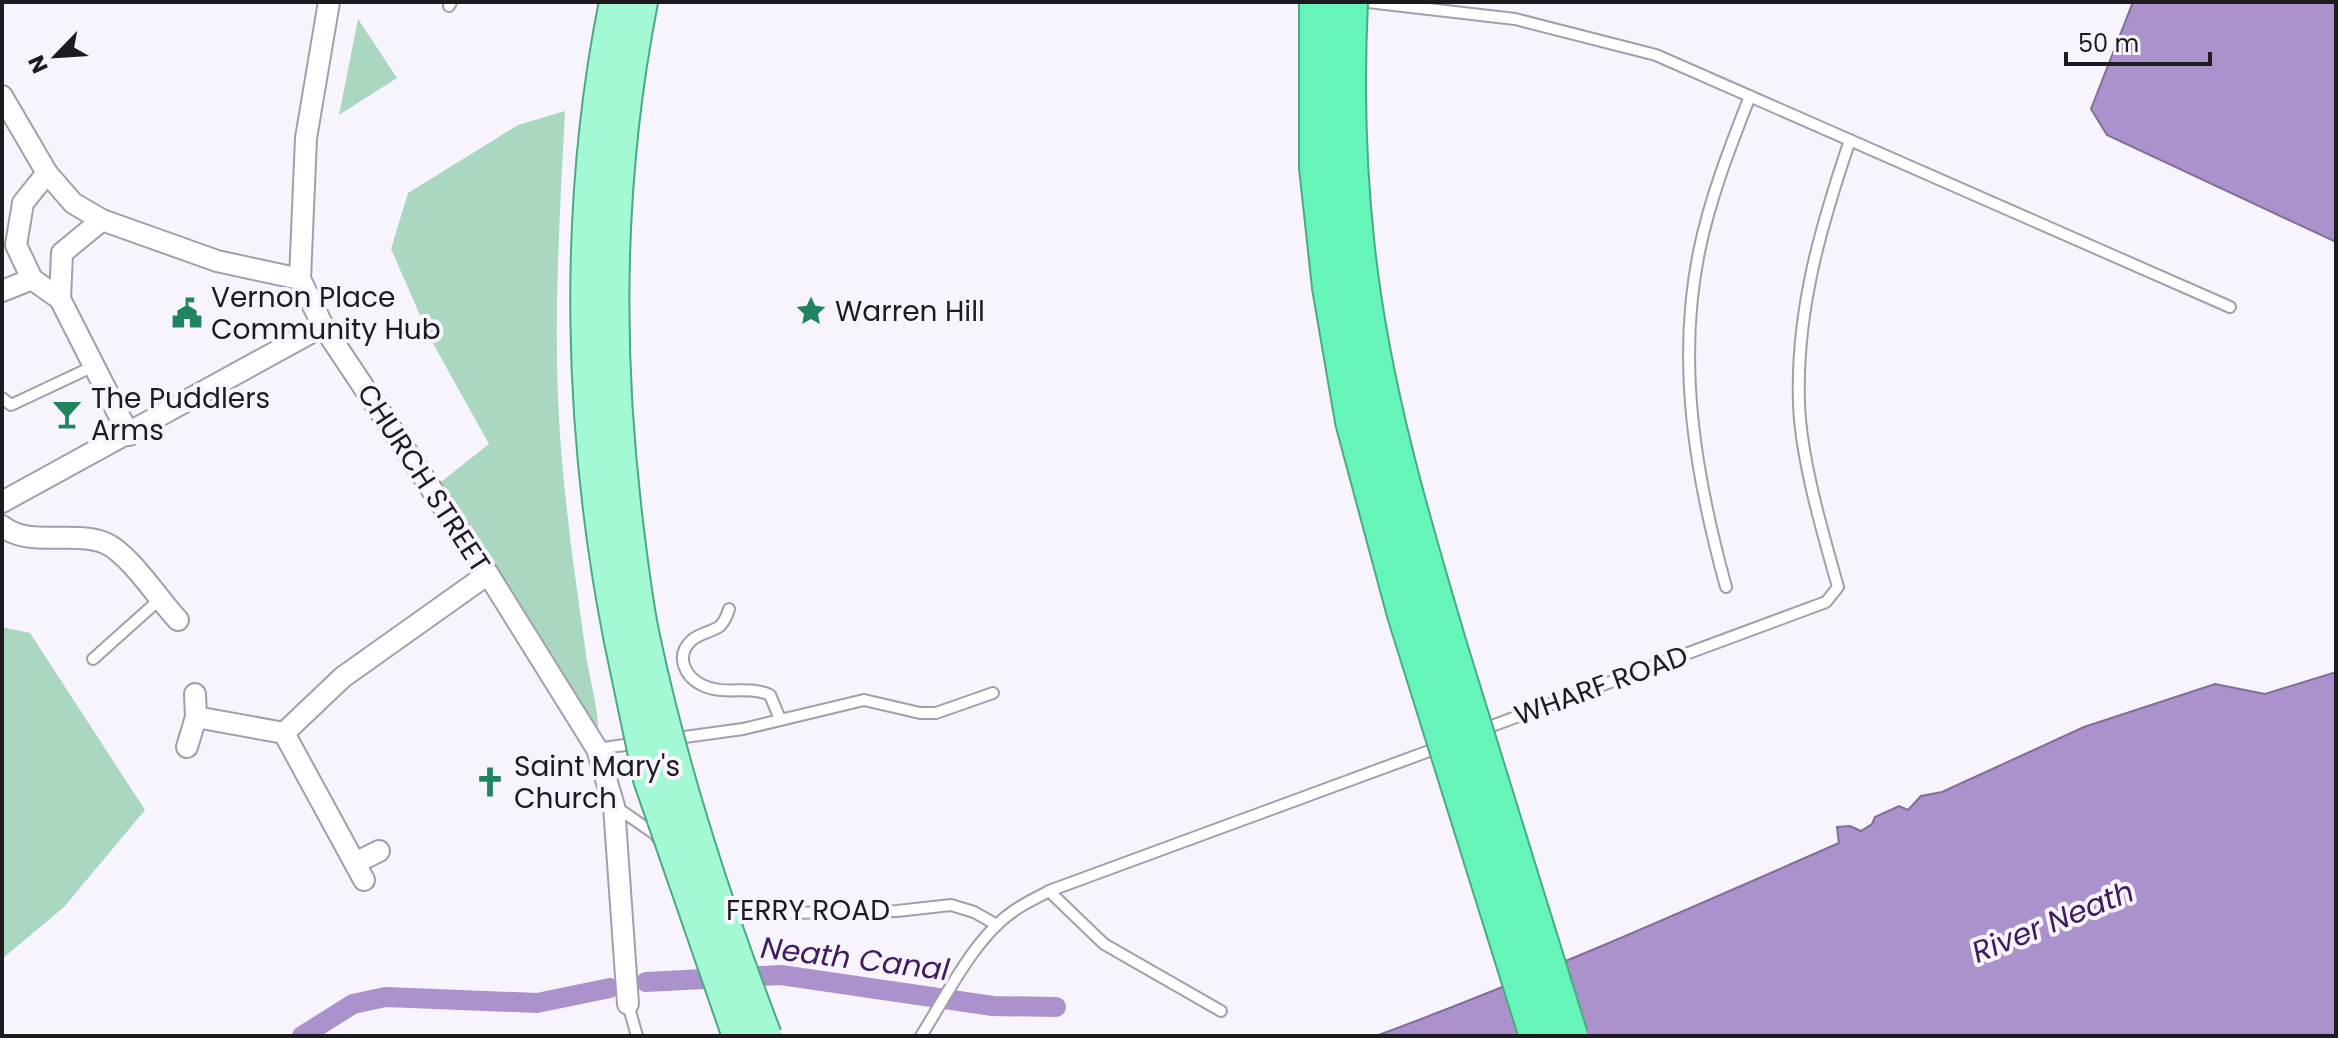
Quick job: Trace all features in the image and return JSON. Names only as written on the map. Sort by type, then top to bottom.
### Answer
[{"type":"highway","points":[[1319,2],[1319,167],[1332,287],[1355,421],[1407,614],[1539,1036]]},
{"type":"highway","points":[[1348,2],[1350,201],[1362,301],[1385,425],[1420,556],[1568,1036]]},
{"type":"main road","points":[[611,125],[616,2]]},
{"type":"main road","points":[[641,2],[611,125],[586,286],[594,457],[632,639],[650,779],[739,1036]]},
{"type":"main road","points":[[632,639],[705,873],[765,1036]]},
{"type":"street","name":"CHURCH STREET","points":[[329,2],[306,138],[300,279],[323,326],[488,574],[597,749],[614,806],[628,1004]]},
{"type":"street","points":[[2,96],[47,173],[73,203],[102,220],[217,261],[300,279]]},
{"type":"street","points":[[47,173],[23,203],[16,245],[32,279],[60,299],[129,435]]},
{"type":"street","points":[[60,299],[62,253],[102,220]]},
{"type":"street","points":[[2,291],[32,279]]},
{"type":"street","points":[[2,502],[323,326]]},
{"type":"street","points":[[2,526],[25,535],[104,543],[122,556],[178,620]]},
{"type":"street","points":[[284,733],[343,677],[488,574]]},
{"type":"street","points":[[187,747],[196,717],[195,694]]},
{"type":"street","points":[[196,717],[284,733]]},
{"type":"street","points":[[284,733],[360,871],[379,851]]},
{"type":"lane","points":[[1368,2],[1515,19],[1656,55],[2230,307]]},
{"type":"lane","points":[[1726,587],[1702,499],[1689,393],[1689,345],[1698,253],[1724,159],[1750,96]]},
{"type":"lane","name":"WHARF ROAD","points":[[922,1035],[957,978],[997,925],[1011,912],[1049,891],[1331,790],[1541,707],[1826,602],[1838,587],[1820,524],[1799,405],[1801,326],[1817,238],[1850,140]]},
{"type":"lane","points":[[2,398],[11,405],[94,366]]},
{"type":"lane","points":[[93,659],[159,600]]},
{"type":"lane","points":[[729,609],[720,626],[693,639],[683,651],[682,665],[689,676],[704,687],[759,690],[770,695],[780,719]]},
{"type":"lane","points":[[597,749],[743,729],[864,700],[920,713],[936,713],[993,693]]},
{"type":"lane","name":"FERRY ROAD","points":[[614,806],[655,834],[706,908],[731,915],[897,911],[951,905],[974,912],[997,925]]},
{"type":"lane","points":[[1049,891],[1104,944],[1221,1011]]},
{"type":"lane","points":[[628,1004],[637,1036]]},
{"type":"green space","points":[[358,19],[397,78],[339,115]]},
{"type":"green space","points":[[565,111],[557,291],[559,426],[573,559],[596,710],[597,749],[432,489],[489,444],[430,338],[391,249],[408,193],[518,125]]},
{"type":"green space","points":[[2,627],[30,633],[145,810],[64,907],[2,959]]},
{"type":"water","points":[[2133,2],[2336,2],[2336,242],[2107,135],[2091,109]]},
{"type":"water","name":"River Neath","points":[[2336,672],[2336,1036],[1376,1036],[1551,967],[1839,843],[1837,827],[1850,826],[1861,831],[1872,824],[1875,817],[1899,806],[1908,810],[1921,796],[1942,792],[2084,727],[2215,684],[2265,694]]},
{"type":"waterway","name":"Neath Canal","points":[[646,982],[781,975],[993,1006],[1056,1007]]},
{"type":"waterway","name":"Neath Canal","points":[[302,1036],[353,1004],[385,997],[537,1003],[610,988]]},
{"type":"place","name":"Warren Hill","points":[[811,311]]},
{"type":"place","name":"Vernon Place Community Hub","points":[[187,313]]},
{"type":"place","name":"The Puddlers Arms","points":[[67,414]]},
{"type":"place","name":"Saint Mary's Church","points":[[490,782]]}]
